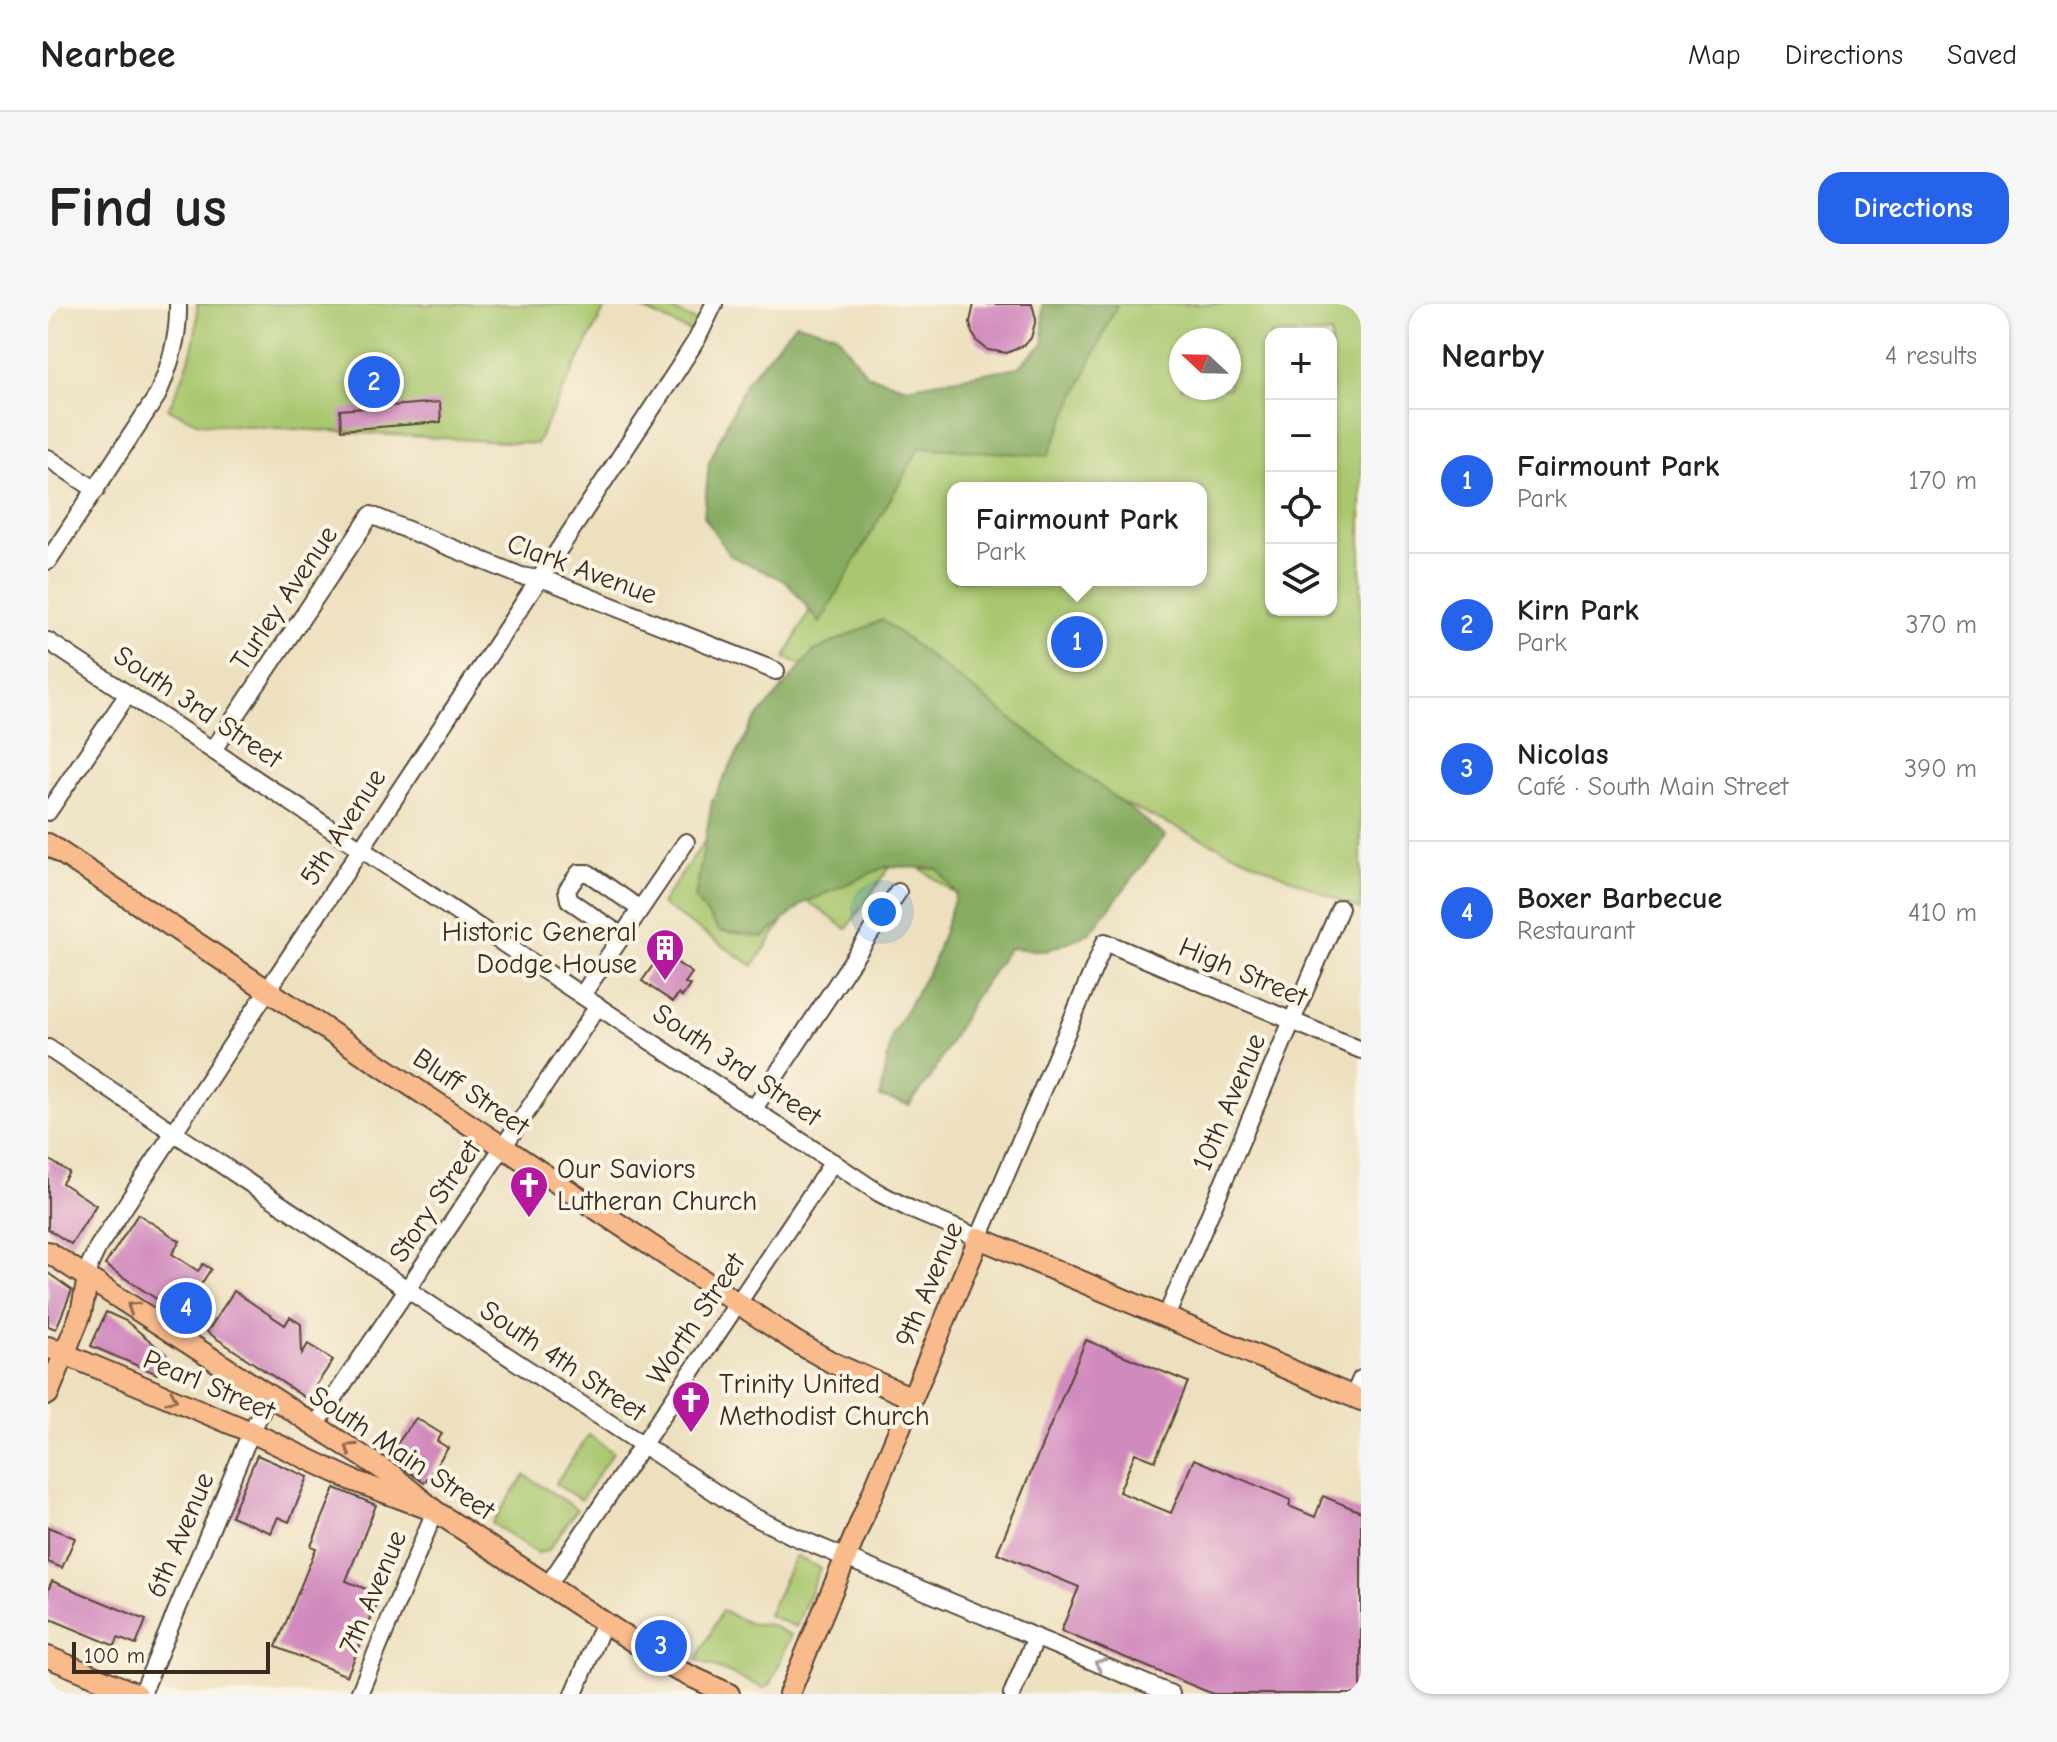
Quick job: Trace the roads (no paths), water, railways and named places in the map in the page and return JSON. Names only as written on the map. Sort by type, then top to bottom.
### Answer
[{"type":"main road","name":"Bluff Street","points":[[48,844],[825,1359],[912,1398]]},
{"type":"main road","name":"South 3rd Street","points":[[979,1238],[1166,1317],[1358,1392]]},
{"type":"main road","name":"9th Avenue","points":[[789,1694],[979,1238]]},
{"type":"main road","name":"South Main Street","points":[[48,1252],[393,1476],[435,1511],[675,1669],[729,1694]]},
{"type":"main road","name":"5th Avenue","points":[[48,1394],[56,1350],[83,1306],[88,1278]]},
{"type":"main road","name":"Pearl Street","points":[[56,1350],[251,1432],[352,1480],[435,1511]]},
{"type":"main road","points":[[48,1657],[139,1694]]},
{"type":"street","points":[[48,561],[157,396],[169,369],[176,339],[178,304]]},
{"type":"street","name":"5th Avenue","points":[[88,1278],[98,1247],[691,349],[714,304]]},
{"type":"street","points":[[48,458],[96,490]]},
{"type":"street","name":"Clark Avenue","points":[[371,515],[521,576],[549,581],[776,671]]},
{"type":"street","name":"Turley Avenue","points":[[213,750],[371,515]]},
{"type":"street","name":"South 3rd Street","points":[[48,641],[833,1162],[910,1209],[979,1238]]},
{"type":"street","points":[[48,812],[128,694]]},
{"type":"street","points":[[582,995],[686,842]]},
{"type":"street","points":[[622,936],[569,900],[567,890],[579,873],[588,873],[640,909]]},
{"type":"street","points":[[753,1110],[898,892]]},
{"type":"street","name":"10th Avenue","points":[[1166,1317],[1340,908]]},
{"type":"street","name":"High Street","points":[[1105,942],[1361,1050]]},
{"type":"street","name":"9th Avenue","points":[[979,1238],[1105,942]]},
{"type":"street","name":"Story Street","points":[[315,1426],[598,1006]]},
{"type":"street","name":"South 4th Street","points":[[48,1048],[748,1514],[1171,1694]]},
{"type":"street","name":"Worth Street","points":[[548,1585],[833,1162]]},
{"type":"street","name":"6th Avenue","points":[[139,1694],[251,1432],[269,1397]]},
{"type":"street","name":"7th Avenue","points":[[359,1694],[435,1511]]},
{"type":"street","points":[[574,1694],[604,1622]]},
{"type":"street","points":[[1012,1694],[1036,1637]]},
{"type":"place","name":"Kirn Park","points":[[374,382]]},
{"type":"place","name":"Fairmount Park","points":[[1077,642]]},
{"type":"place","name":"Historic General Dodge House","points":[[665,982]]},
{"type":"place","name":"Our Saviors Lutheran Church","points":[[529,1219]]},
{"type":"place","name":"Boxer Barbecue","points":[[186,1308]]},
{"type":"place","name":"Trinity United Methodist Church","points":[[691,1434]]},
{"type":"place","name":"Nicolas","points":[[661,1646]]}]
